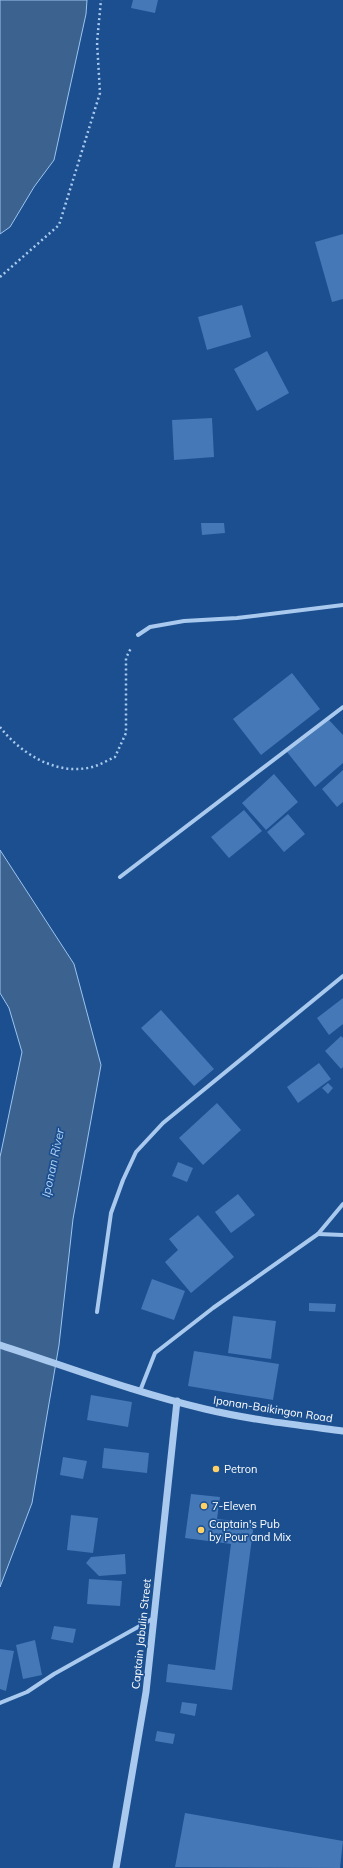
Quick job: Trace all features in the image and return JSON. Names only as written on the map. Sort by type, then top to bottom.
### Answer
[{"type":"street","points":[[138,635],[150,627],[184,621],[236,618],[343,605]]},
{"type":"street","points":[[120,877],[343,707]]},
{"type":"street","points":[[97,1312],[111,1213],[123,1180],[136,1152],[163,1123],[343,976]]},
{"type":"street","points":[[140,1391],[155,1352],[206,1313],[318,1234],[343,1204]]},
{"type":"street","points":[[318,1234],[343,1235]]},
{"type":"street","name":"Iponan-Baikingon Road","points":[[0,1345],[177,1402],[237,1416],[343,1431]]},
{"type":"street","name":"Captain Jabulin Street","points":[[116,1868],[146,1692],[177,1402]]},
{"type":"street","points":[[0,1703],[27,1692],[54,1674],[154,1618]]},
{"type":"path","points":[[0,277],[58,225],[100,93],[97,42],[101,0]]},
{"type":"path","points":[[0,727],[22,751],[45,762],[70,768],[92,767],[115,757],[126,733],[126,658],[138,635]]},
{"type":"water","points":[[0,0],[87,0],[86,14],[54,160],[34,187],[10,227],[0,234]]},
{"type":"water","name":"Iponan River","points":[[0,850],[74,964],[101,1065],[73,1219],[59,1345],[32,1503],[0,1587],[0,1157],[22,1052],[9,1008],[0,993]]},
{"type":"building","points":[[133,0],[158,0],[155,13],[131,8]]},
{"type":"building","points":[[343,234],[343,299],[332,302],[315,242]]},
{"type":"building","points":[[242,305],[251,337],[207,350],[198,317]]},
{"type":"building","points":[[267,351],[289,393],[257,411],[234,369]]},
{"type":"building","points":[[212,418],[214,457],[174,460],[172,420]]},
{"type":"building","points":[[201,523],[224,523],[225,533],[202,535]]},
{"type":"building","points":[[292,673],[320,709],[261,755],[233,719]]},
{"type":"building","points":[[329,720],[343,735],[343,763],[315,787],[287,752]]},
{"type":"building","points":[[343,770],[343,802],[337,807],[322,789]]},
{"type":"building","points":[[274,774],[298,802],[266,830],[242,803]]},
{"type":"building","points":[[244,810],[262,831],[229,858],[211,837]]},
{"type":"building","points":[[288,814],[305,834],[284,852],[267,832]]},
{"type":"building","points":[[343,998],[343,1024],[329,1035],[317,1018]]},
{"type":"building","points":[[161,1010],[214,1069],[194,1086],[141,1028]]},
{"type":"building","points":[[341,1036],[343,1038],[343,1067],[341,1069],[325,1051]]},
{"type":"building","points":[[319,1063],[331,1079],[298,1103],[287,1087]]},
{"type":"building","points":[[328,1083],[333,1088],[328,1094],[322,1088]]},
{"type":"building","points":[[217,1103],[241,1130],[203,1165],[179,1138]]},
{"type":"building","points":[[178,1162],[193,1168],[187,1182],[172,1176]]},
{"type":"building","points":[[238,1194],[255,1215],[231,1233],[215,1212]]},
{"type":"building","points":[[198,1215],[234,1257],[191,1293],[165,1262],[178,1250],[169,1239]]},
{"type":"building","points":[[152,1279],[185,1291],[174,1320],[141,1309]]},
{"type":"building","points":[[309,1303],[336,1304],[335,1312],[309,1311]]},
{"type":"building","points":[[233,1316],[276,1321],[271,1359],[228,1353]]},
{"type":"building","points":[[194,1351],[279,1364],[273,1400],[188,1386]]},
{"type":"building","points":[[91,1395],[132,1402],[128,1427],[87,1420]]},
{"type":"building","points":[[104,1448],[149,1453],[147,1473],[102,1468]]},
{"type":"building","points":[[63,1457],[87,1461],[83,1479],[60,1475]]},
{"type":"building","points":[[191,1494],[220,1497],[217,1519],[254,1523],[232,1690],[166,1682],[168,1664],[215,1670],[231,1544],[185,1538]]},
{"type":"building","points":[[71,1515],[98,1518],[93,1553],[67,1550]]},
{"type":"building","points":[[125,1554],[126,1574],[99,1576],[86,1563],[91,1557]]},
{"type":"building","points":[[89,1579],[122,1581],[120,1606],[87,1604]]},
{"type":"building","points":[[54,1626],[76,1629],[73,1643],[51,1639]]},
{"type":"building","points":[[35,1640],[42,1675],[23,1679],[16,1645]]},
{"type":"building","points":[[0,1649],[14,1651],[6,1691],[0,1689]]},
{"type":"building","points":[[182,1702],[197,1704],[195,1716],[180,1713]]},
{"type":"building","points":[[157,1731],[175,1734],[173,1744],[155,1741]]},
{"type":"building","points":[[185,1813],[343,1841],[340,1868],[175,1867]]},
{"type":"place","name":"Petron","points":[[216,1469]]},
{"type":"place","name":"7-Eleven","points":[[204,1506]]},
{"type":"place","name":"Captain's Pub by Pour and Mix","points":[[201,1530]]}]
